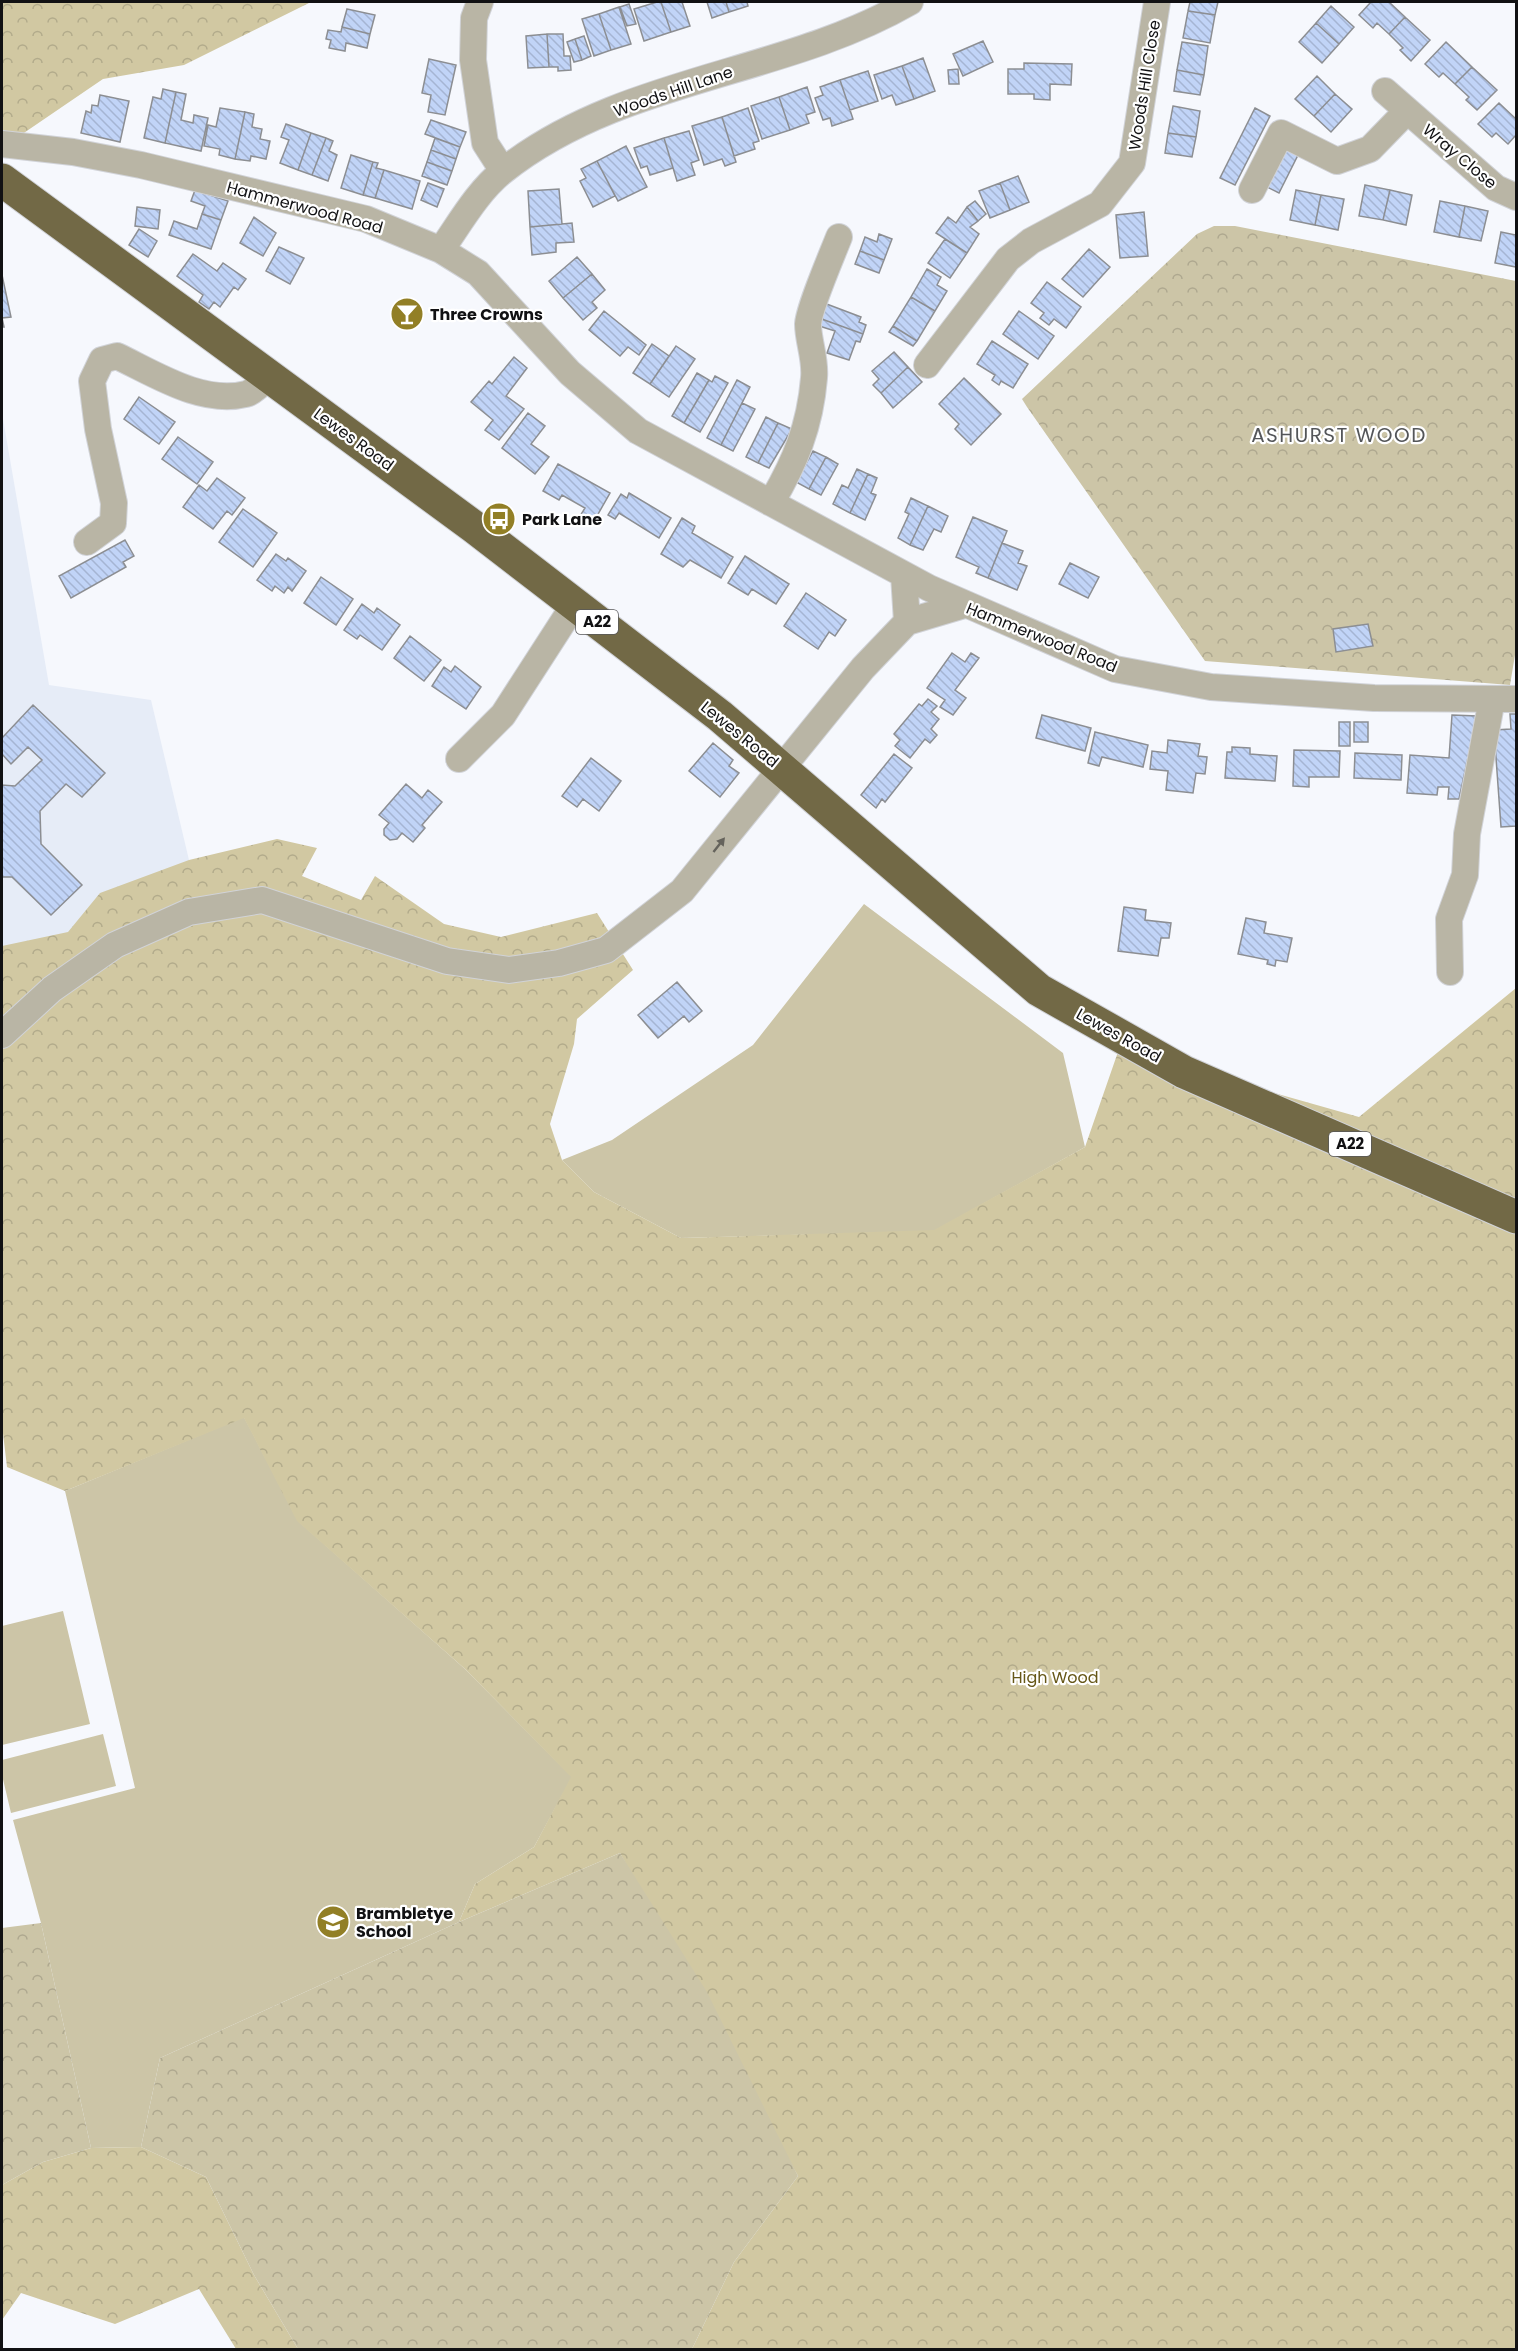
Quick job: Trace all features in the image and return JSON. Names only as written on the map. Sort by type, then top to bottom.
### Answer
[{"type":"highway","name":"Lewes Road","points":[[2,180],[474,527],[720,716],[934,903],[1039,990],[1184,1072],[1516,1217]]},
{"type":"street","points":[[480,2],[474,18],[473,60],[485,143],[503,171]]},
{"type":"street","name":"Woods Hill Close","points":[[927,365],[1008,259],[1031,241],[1100,204],[1132,163],[1157,2]]},
{"type":"street","name":"Woods Hill Lane","points":[[441,250],[480,195],[503,171],[564,133],[639,99],[794,52],[862,26],[903,4]]},
{"type":"street","name":"Wray Close","points":[[1385,91],[1496,188],[1516,197]]},
{"type":"street","name":"Wray Close","points":[[1252,190],[1281,133],[1337,161],[1370,149],[1407,111]]},
{"type":"street","name":"Hammerwood Road","points":[[2,144],[73,152],[141,165],[366,219],[441,250],[478,273],[570,373],[638,431],[964,605],[1115,669],[1211,687],[1374,698],[1504,699]]},
{"type":"street","points":[[771,503],[795,462],[803,441],[814,379],[814,352],[808,323],[839,237]]},
{"type":"street","points":[[87,542],[113,523],[114,503],[98,429],[92,381],[102,360],[117,356],[172,382],[215,397],[248,394],[268,376]]},
{"type":"street","points":[[904,575],[907,622]]},
{"type":"street","points":[[459,759],[503,716],[574,605]]},
{"type":"street","points":[[2,1035],[52,989],[115,945],[189,912],[262,900],[447,961],[509,970],[559,963],[606,950],[682,891],[780,767],[863,668],[907,622],[964,605]]},
{"type":"street","points":[[1450,972],[1449,919],[1465,875],[1467,834],[1504,699]]},
{"type":"shaded area","points":[[2,413],[49,685],[151,700],[189,860],[203,902],[2,1078]]},
{"type":"green space","points":[[2,2],[311,2],[184,65],[103,79],[15,139],[2,130]]},
{"type":"green space","points":[[1214,226],[1235,226],[1516,281],[1516,649],[1510,685],[1205,661],[1027,407],[1022,399],[1197,234]]},
{"type":"green space","name":"High Wood","points":[[277,839],[317,848],[302,876],[361,900],[375,876],[444,924],[501,937],[597,913],[633,970],[577,1019],[574,1044],[550,1124],[562,1160],[594,1192],[681,1238],[934,1230],[1085,1147],[1119,1049],[1359,1117],[1516,988],[1516,2349],[692,2349],[734,2262],[798,2176],[620,1853],[459,1922],[475,1884],[534,1847],[571,1777],[465,1669],[297,1521],[244,1418],[65,1491],[7,1467],[2,1425],[2,946],[68,932],[100,893],[189,860]]},
{"type":"green space","points":[[864,904],[1063,1053],[1085,1147],[934,1231],[681,1238],[594,1192],[562,1160],[612,1140],[753,1045]]},
{"type":"green space","points":[[244,1417],[298,1521],[465,1669],[572,1777],[534,1847],[475,1884],[459,1922],[160,2058],[141,2147],[91,2148],[41,1923],[13,1820],[135,1788],[65,1491]]},
{"type":"green space","points":[[63,1611],[90,1724],[2,1745],[2,1626]]},
{"type":"green space","points":[[103,1734],[116,1786],[11,1813],[2,1775],[2,1760]]},
{"type":"green space","points":[[620,1853],[707,1992],[798,2176],[734,2262],[692,2349],[298,2349],[254,2275],[206,2177],[141,2147],[160,2058],[459,1922]]},
{"type":"green space","points":[[41,1923],[91,2148],[43,2162],[2,2185],[2,1928]]},
{"type":"green space","points":[[141,2147],[206,2177],[254,2275],[298,2349],[236,2349],[199,2289],[115,2324],[21,2293],[2,2320],[2,2185],[43,2162],[91,2148]]},
{"type":"building","points":[[661,2],[671,32],[644,41],[634,9]]},
{"type":"building","points":[[661,2],[682,2],[690,26],[671,32]]},
{"type":"building","points":[[707,2],[726,2],[729,12],[712,18]]},
{"type":"building","points":[[726,2],[747,2],[748,6],[729,12]]},
{"type":"building","points":[[1190,2],[1218,2],[1215,15],[1188,11]]},
{"type":"building","points":[[1371,2],[1389,2],[1405,17],[1389,34],[1377,23],[1373,28],[1359,15]]},
{"type":"building","points":[[629,4],[636,24],[627,26],[620,7]]},
{"type":"building","points":[[1331,6],[1354,27],[1339,44],[1316,23]]},
{"type":"building","points":[[619,7],[631,44],[611,50],[599,14]]},
{"type":"building","points":[[347,9],[375,15],[370,34],[342,27]]},
{"type":"building","points":[[1188,11],[1215,15],[1210,43],[1183,38]]},
{"type":"building","points":[[599,14],[611,50],[594,56],[582,19]]},
{"type":"building","points":[[1405,17],[1430,40],[1411,61],[1400,50],[1403,48],[1389,34]]},
{"type":"building","points":[[1316,23],[1339,44],[1322,63],[1299,42]]},
{"type":"building","points":[[342,27],[370,34],[367,48],[346,43],[345,51],[329,48],[331,40],[326,39],[328,30],[341,32]]},
{"type":"building","points":[[547,34],[549,67],[528,68],[526,36]]},
{"type":"building","points":[[547,34],[563,34],[564,56],[570,56],[571,70],[558,71],[558,67],[549,67]]},
{"type":"building","points":[[584,36],[591,56],[582,60],[575,39]]},
{"type":"building","points":[[575,39],[582,60],[574,62],[567,42]]},
{"type":"building","points":[[983,41],[993,62],[963,76],[953,54]]},
{"type":"building","points":[[1182,42],[1208,46],[1204,75],[1177,70]]},
{"type":"building","points":[[1446,42],[1472,67],[1455,84],[1443,73],[1439,77],[1425,64]]},
{"type":"building","points":[[923,58],[935,91],[914,99],[902,66]]},
{"type":"building","points":[[429,59],[456,65],[445,115],[428,112],[431,95],[422,93]]},
{"type":"building","points":[[1024,63],[1072,64],[1071,85],[1050,84],[1050,100],[1034,99],[1034,94],[1008,94],[1008,69],[1024,69]]},
{"type":"building","points":[[902,66],[914,99],[896,105],[892,95],[882,99],[874,75]]},
{"type":"building","points":[[1472,67],[1497,90],[1477,110],[1466,100],[1469,97],[1455,84]]},
{"type":"building","points":[[958,69],[959,84],[949,84],[948,70]]},
{"type":"building","points":[[1177,70],[1204,75],[1200,95],[1174,91]]},
{"type":"building","points":[[868,71],[878,101],[850,110],[840,80]]},
{"type":"building","points":[[1317,76],[1335,94],[1314,116],[1295,99]]},
{"type":"building","points":[[840,80],[853,119],[832,126],[830,118],[823,120],[815,98],[823,95],[820,87]]},
{"type":"building","points":[[807,87],[815,112],[806,115],[809,123],[790,130],[779,97]]},
{"type":"building","points":[[163,89],[176,92],[165,143],[144,138],[153,97],[161,99]]},
{"type":"building","points":[[176,92],[186,94],[181,120],[193,123],[194,115],[208,118],[201,151],[165,143]]},
{"type":"building","points":[[1335,94],[1352,109],[1331,132],[1314,116]]},
{"type":"building","points":[[100,95],[129,101],[120,142],[81,133],[86,111],[91,113],[92,105],[98,106]]},
{"type":"building","points":[[779,97],[790,130],[762,139],[751,106]]},
{"type":"building","points":[[1499,103],[1516,119],[1516,135],[1508,144],[1496,133],[1492,137],[1478,124]]},
{"type":"building","points":[[1173,106],[1200,111],[1196,137],[1168,133]]},
{"type":"building","points":[[220,108],[245,112],[235,159],[219,155],[220,149],[204,146],[208,125],[216,127]]},
{"type":"building","points":[[748,108],[759,141],[753,143],[755,149],[734,156],[722,117]]},
{"type":"building","points":[[1255,108],[1270,116],[1235,185],[1220,178]]},
{"type":"building","points":[[245,112],[254,114],[252,127],[262,129],[260,139],[270,141],[266,159],[251,156],[250,161],[235,159]]},
{"type":"building","points":[[722,117],[736,162],[725,166],[722,159],[704,165],[692,126]]},
{"type":"building","points":[[431,120],[466,132],[460,147],[425,134]]},
{"type":"building","points":[[286,124],[311,133],[298,170],[280,163],[289,140],[281,137]]},
{"type":"building","points":[[689,131],[699,160],[691,163],[695,175],[677,181],[664,138]]},
{"type":"building","points":[[311,133],[326,138],[312,175],[298,170]]},
{"type":"building","points":[[1168,133],[1196,137],[1192,157],[1165,153]]},
{"type":"building","points":[[326,138],[333,141],[329,151],[337,155],[328,181],[312,175]]},
{"type":"building","points":[[435,138],[460,147],[456,159],[431,150]]},
{"type":"building","points":[[664,138],[673,168],[650,175],[647,166],[641,168],[634,148]]},
{"type":"building","points":[[626,146],[647,187],[618,201],[597,161]]},
{"type":"building","points":[[1282,147],[1298,155],[1279,193],[1263,185]]},
{"type":"building","points":[[431,150],[456,159],[452,171],[427,162]]},
{"type":"building","points":[[351,155],[373,162],[363,195],[341,188]]},
{"type":"building","points":[[597,161],[615,196],[593,207],[580,181],[586,178],[581,169]]},
{"type":"building","points":[[373,162],[378,163],[376,168],[384,170],[375,198],[363,195]]},
{"type":"building","points":[[427,162],[452,171],[447,185],[422,176]]},
{"type":"building","points":[[384,170],[420,181],[412,209],[375,198]]},
{"type":"building","points":[[1018,176],[1029,202],[1010,210],[1000,183]]},
{"type":"building","points":[[428,183],[444,189],[437,207],[421,200]]},
{"type":"building","points":[[1000,183],[1010,210],[990,218],[979,191]]},
{"type":"building","points":[[1365,185],[1390,190],[1383,220],[1359,216]]},
{"type":"building","points":[[559,189],[562,224],[530,227],[528,191]]},
{"type":"building","points":[[195,190],[228,201],[221,220],[202,214],[205,206],[191,201]]},
{"type":"building","points":[[1296,190],[1321,195],[1315,225],[1290,220]]},
{"type":"building","points":[[1390,190],[1412,195],[1406,225],[1383,220]]},
{"type":"building","points":[[1321,195],[1344,199],[1338,230],[1315,225]]},
{"type":"building","points":[[975,201],[986,214],[978,221],[967,207]]},
{"type":"building","points":[[1440,201],[1465,206],[1459,237],[1434,232]]},
{"type":"building","points":[[1465,206],[1488,211],[1481,241],[1459,237]]},
{"type":"building","points":[[137,207],[160,210],[158,229],[135,226]]},
{"type":"building","points":[[967,207],[978,221],[970,227],[979,234],[967,253],[936,233],[948,217],[956,223]]},
{"type":"building","points":[[1144,212],[1148,256],[1120,258],[1116,215]]},
{"type":"building","points":[[202,214],[221,220],[211,249],[169,235],[174,221],[197,229]]},
{"type":"building","points":[[254,217],[276,233],[263,256],[240,243]]},
{"type":"building","points":[[572,223],[574,242],[556,243],[556,252],[532,255],[530,227]]},
{"type":"building","points":[[139,229],[157,241],[148,257],[129,245]]},
{"type":"building","points":[[1501,232],[1516,235],[1516,267],[1495,263]]},
{"type":"building","points":[[879,234],[892,239],[884,260],[860,251],[865,237],[877,242]]},
{"type":"building","points":[[945,239],[967,253],[950,278],[928,263]]},
{"type":"building","points":[[279,247],[304,258],[290,284],[266,271]]},
{"type":"building","points":[[1089,249],[1110,267],[1083,297],[1062,279]]},
{"type":"building","points":[[860,251],[884,260],[879,273],[855,264]]},
{"type":"building","points":[[193,254],[217,271],[223,263],[246,279],[238,290],[234,287],[220,307],[214,302],[209,309],[199,302],[203,295],[177,276]]},
{"type":"building","points":[[577,257],[592,274],[563,298],[549,281]]},
{"type":"building","points":[[927,269],[941,277],[937,285],[947,291],[935,311],[911,297]]},
{"type":"building","points":[[592,274],[605,290],[592,302],[597,308],[583,320],[563,298]]},
{"type":"building","points":[[2,275],[11,317],[2,318]]},
{"type":"building","points":[[1047,282],[1081,307],[1066,328],[1054,319],[1049,325],[1040,318],[1044,313],[1031,303]]},
{"type":"building","points":[[911,297],[935,311],[917,341],[893,326]]},
{"type":"building","points":[[824,303],[861,317],[859,322],[866,325],[863,334],[819,318]]},
{"type":"building","points":[[604,311],[646,345],[639,355],[628,347],[620,356],[589,330]]},
{"type":"building","points":[[1019,311],[1054,336],[1038,359],[1003,334]]},
{"type":"building","points":[[819,318],[863,334],[860,342],[856,341],[849,360],[827,353],[835,331],[816,325]]},
{"type":"building","points":[[893,326],[917,341],[913,346],[889,332]]},
{"type":"building","points":[[992,341],[1028,364],[1013,388],[1001,381],[999,385],[992,380],[995,375],[977,364]]},
{"type":"building","points":[[652,344],[669,356],[650,384],[633,373]]},
{"type":"building","points":[[676,346],[695,359],[669,397],[650,384]]},
{"type":"building","points":[[894,352],[908,367],[881,393],[873,385],[879,379],[872,371]]},
{"type":"building","points":[[514,357],[527,368],[506,396],[524,409],[499,440],[485,430],[493,420],[471,402],[489,381],[492,384]]},
{"type":"building","points":[[908,367],[922,382],[893,408],[881,393]]},
{"type":"building","points":[[697,373],[709,380],[684,423],[672,416]]},
{"type":"building","points":[[715,376],[728,383],[700,432],[684,423],[709,380],[712,382]]},
{"type":"building","points":[[964,378],[1001,414],[971,445],[955,429],[959,424],[939,404]]},
{"type":"building","points":[[737,380],[750,387],[721,445],[707,438]]},
{"type":"building","points":[[139,397],[175,422],[159,444],[124,419]]},
{"type":"building","points":[[742,403],[755,409],[733,451],[721,445]]},
{"type":"building","points":[[528,413],[545,426],[531,444],[549,457],[535,474],[502,448]]},
{"type":"building","points":[[766,417],[778,423],[758,463],[746,457]]},
{"type":"building","points":[[778,423],[792,429],[769,468],[758,463]]},
{"type":"building","points":[[178,437],[213,462],[197,484],[162,459]]},
{"type":"building","points":[[813,451],[826,457],[809,489],[796,482]]},
{"type":"building","points":[[826,457],[838,464],[821,495],[809,489]]},
{"type":"building","points":[[558,464],[610,493],[593,523],[580,516],[585,508],[562,495],[559,500],[543,491]]},
{"type":"building","points":[[857,469],[868,474],[850,513],[833,504],[842,485],[848,488]]},
{"type":"building","points":[[868,474],[877,478],[871,493],[876,495],[865,520],[850,513]]},
{"type":"building","points":[[217,478],[245,498],[232,515],[227,511],[213,529],[183,507],[199,485],[207,491]]},
{"type":"building","points":[[629,493],[671,518],[659,538],[619,513],[615,519],[608,515],[621,494],[627,498]]},
{"type":"building","points":[[911,498],[928,506],[910,545],[898,538],[909,514],[905,512]]},
{"type":"building","points":[[928,506],[948,516],[941,532],[934,529],[923,550],[910,545]]},
{"type":"building","points":[[243,509],[277,533],[253,567],[219,542]]},
{"type":"building","points":[[973,517],[1007,531],[988,578],[976,573],[979,567],[956,557]]},
{"type":"building","points":[[682,518],[695,526],[692,533],[733,557],[721,578],[690,560],[683,567],[661,554]]},
{"type":"building","points":[[125,540],[134,556],[123,562],[126,567],[71,598],[59,576]]},
{"type":"building","points":[[1002,543],[1023,551],[1018,563],[1027,566],[1017,590],[988,578]]},
{"type":"building","points":[[276,554],[286,561],[288,558],[306,571],[292,591],[288,587],[284,593],[275,586],[272,591],[257,580]]},
{"type":"building","points":[[745,556],[789,584],[776,604],[752,589],[748,595],[728,583]]},
{"type":"building","points":[[1070,563],[1099,577],[1088,598],[1059,584]]},
{"type":"building","points":[[321,577],[353,599],[336,625],[304,603]]},
{"type":"building","points":[[806,593],[846,620],[835,636],[829,632],[818,649],[784,626]]},
{"type":"building","points":[[362,604],[374,613],[377,608],[400,625],[382,650],[360,635],[357,639],[344,630]]},
{"type":"building","points":[[1368,624],[1373,646],[1336,652],[1333,629]]},
{"type":"building","points":[[410,636],[441,660],[424,681],[394,658]]},
{"type":"building","points":[[952,653],[965,662],[971,653],[979,658],[955,690],[966,698],[953,715],[940,707],[945,700],[927,688]]},
{"type":"building","points":[[455,666],[481,687],[466,709],[432,686],[444,667],[451,672]]},
{"type":"building","points":[[928,699],[937,706],[931,712],[939,719],[931,729],[937,735],[930,743],[925,739],[910,758],[895,746],[900,740],[894,734],[919,704],[922,706]]},
{"type":"building","points":[[33,705],[105,773],[82,797],[66,784],[40,811],[41,844],[82,885],[51,915],[12,877],[2,877],[2,785],[15,786],[42,760],[28,747],[11,764],[2,754],[2,738]]},
{"type":"building","points":[[1510,714],[1516,714],[1516,826],[1501,827],[1494,730],[1511,729]]},
{"type":"building","points":[[1042,715],[1091,728],[1085,751],[1036,738]]},
{"type":"building","points":[[1452,715],[1477,716],[1459,799],[1448,799],[1449,787],[1438,787],[1437,795],[1407,793],[1410,755],[1449,758]]},
{"type":"building","points":[[1339,722],[1350,722],[1350,746],[1339,746]]},
{"type":"building","points":[[1354,722],[1368,722],[1368,742],[1354,742]]},
{"type":"building","points":[[1095,732],[1148,745],[1143,767],[1102,757],[1099,766],[1088,763]]},
{"type":"building","points":[[1168,740],[1200,744],[1198,756],[1207,757],[1205,774],[1196,773],[1193,793],[1166,790],[1168,771],[1150,769],[1152,751],[1167,753]]},
{"type":"building","points":[[713,743],[733,760],[729,766],[739,773],[720,797],[689,771]]},
{"type":"building","points":[[1232,747],[1250,748],[1250,754],[1277,756],[1275,781],[1225,778],[1227,752],[1232,752]]},
{"type":"building","points":[[1294,750],[1340,751],[1339,777],[1309,777],[1309,787],[1293,786]]},
{"type":"building","points":[[1355,753],[1402,755],[1401,780],[1354,778]]},
{"type":"building","points":[[894,754],[912,768],[885,802],[882,799],[876,808],[861,795]]},
{"type":"building","points":[[591,758],[621,781],[599,811],[583,799],[577,807],[562,796]]},
{"type":"building","points":[[406,784],[422,798],[428,790],[442,802],[422,825],[425,828],[413,842],[402,833],[397,839],[390,840],[384,835],[384,829],[389,823],[379,815]]},
{"type":"building","points":[[1124,907],[1146,910],[1145,920],[1171,923],[1169,938],[1161,938],[1158,956],[1118,951]]},
{"type":"building","points":[[1246,918],[1266,922],[1264,933],[1292,938],[1287,962],[1276,960],[1275,966],[1267,964],[1268,960],[1238,954]]},
{"type":"building","points":[[677,982],[702,1011],[689,1022],[684,1016],[658,1038],[638,1015]]},
{"type":"place","name":"Three Crowns","points":[[407,314]]},
{"type":"place","name":"Park Lane","points":[[499,519]]},
{"type":"place","name":"Brambletye School","points":[[333,1922]]},
{"type":"district","name":"ASHURST WOOD","points":[[1339,435]]}]
